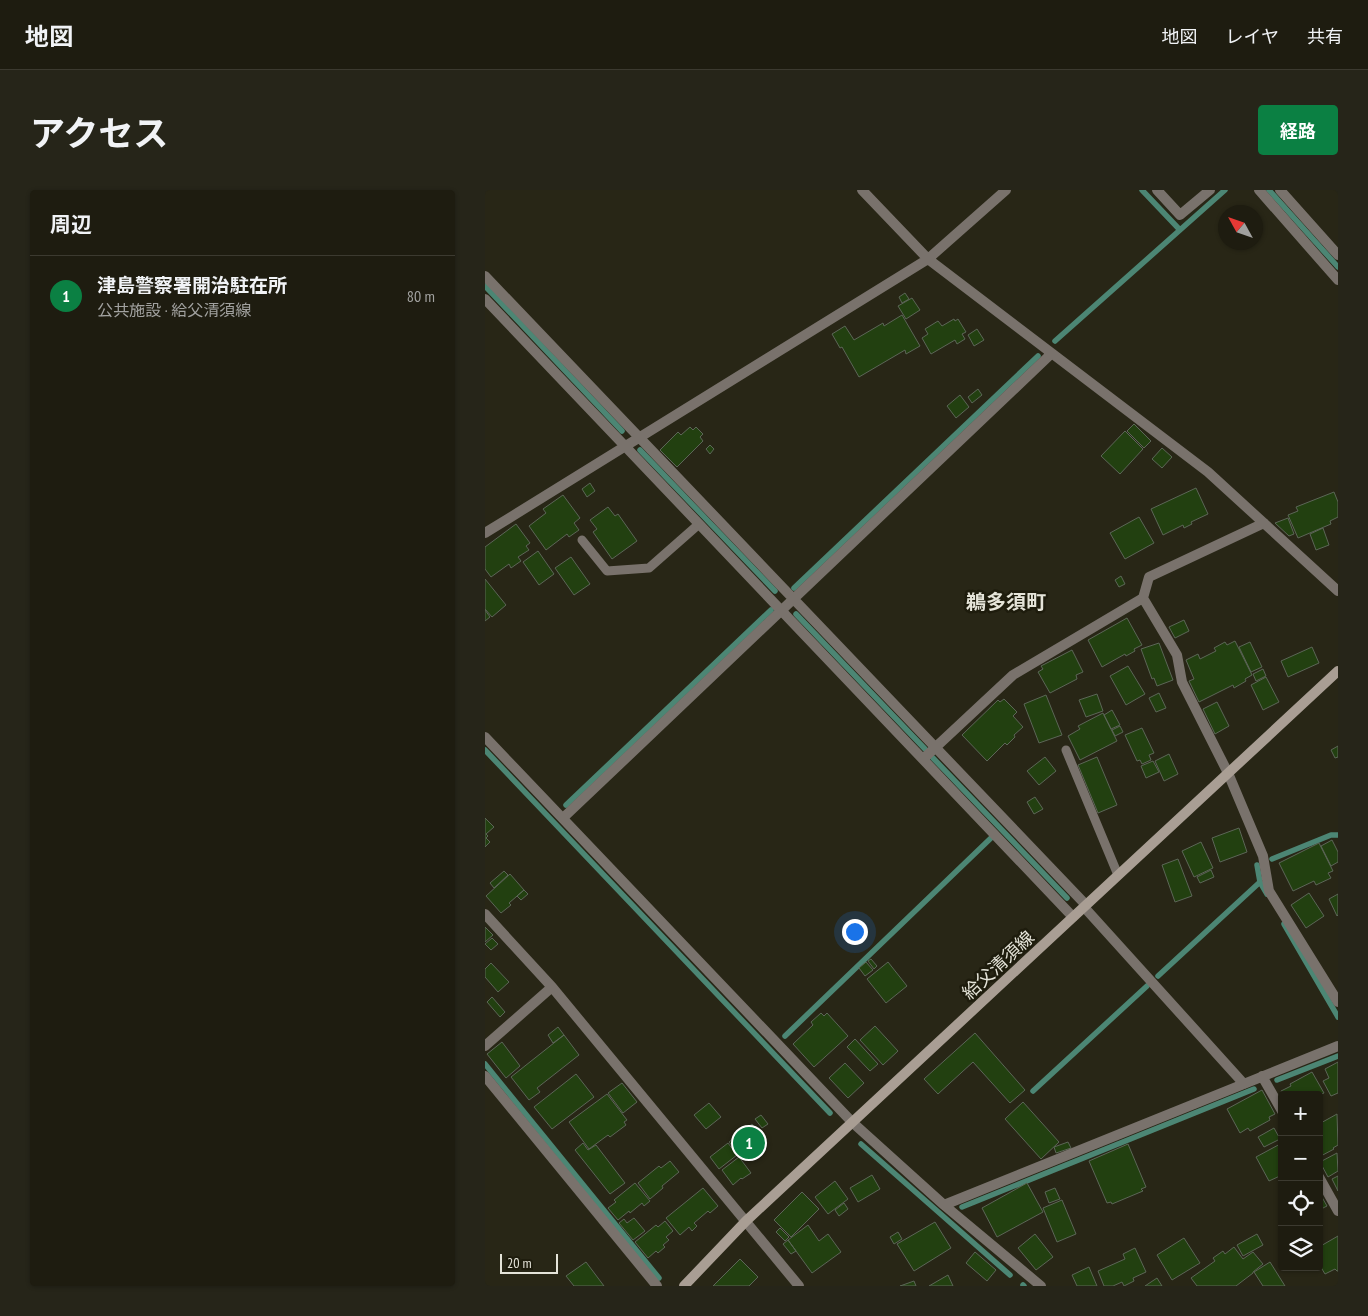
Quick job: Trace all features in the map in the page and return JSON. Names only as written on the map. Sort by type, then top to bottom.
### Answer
[{"type":"main road","name":"給父清須線","points":[[684,1286],[746,1221],[1338,671]]},
{"type":"street","points":[[862,190],[928,259],[1208,472],[1338,590]]},
{"type":"street","points":[[485,532],[928,259],[1006,190]]},
{"type":"street","points":[[1157,190],[1180,215],[1210,190]]},
{"type":"street","points":[[1259,190],[1338,280]]},
{"type":"street","points":[[1280,190],[1338,255]]},
{"type":"street","points":[[485,276],[936,747],[1085,906],[1244,1084]]},
{"type":"street","points":[[485,299],[1073,917]]},
{"type":"street","points":[[563,818],[1051,354]]},
{"type":"street","points":[[923,759],[1013,675],[1143,598],[1149,577],[1264,523]]},
{"type":"street","points":[[1143,598],[1177,655],[1182,682],[1228,773],[1263,856],[1269,891],[1338,1002]]},
{"type":"street","points":[[485,736],[852,1122],[944,1205],[1041,1286]]},
{"type":"street","points":[[485,914],[552,987],[799,1286]]},
{"type":"street","points":[[485,1046],[552,987]]},
{"type":"street","points":[[944,1205],[1338,1046]]},
{"type":"street","points":[[485,1076],[657,1286]]},
{"type":"street","points":[[1262,1076],[1278,1104]]},
{"type":"street","points":[[1321,1181],[1338,1211]]},
{"type":"lane","points":[[582,540],[607,571],[649,568],[699,524]]},
{"type":"lane","points":[[1066,750],[1118,875]]},
{"type":"building","points":[[905,293],[909,299],[902,303],[899,297]]},
{"type":"building","points":[[912,298],[920,310],[906,319],[898,306]]},
{"type":"building","points":[[902,315],[920,346],[906,354],[905,350],[859,377],[842,347],[840,348],[832,334],[845,326],[854,340],[883,323],[884,326]]},
{"type":"building","points":[[954,319],[955,321],[958,319],[966,332],[962,334],[965,339],[957,344],[955,340],[931,354],[922,338],[928,334],[925,329],[938,321],[942,326]]},
{"type":"building","points":[[977,329],[984,340],[974,346],[968,335]]},
{"type":"building","points":[[978,389],[982,395],[972,403],[968,397]]},
{"type":"building","points":[[960,395],[969,407],[956,418],[947,406]]},
{"type":"building","points":[[1134,424],[1151,441],[1144,448],[1127,431]]},
{"type":"building","points":[[690,427],[693,430],[696,427],[703,434],[700,437],[703,441],[677,467],[660,450],[678,432],[681,435]]},
{"type":"building","points":[[1125,431],[1143,449],[1120,474],[1101,456]]},
{"type":"building","points":[[710,445],[714,449],[710,454],[706,449]]},
{"type":"building","points":[[1162,448],[1172,457],[1162,468],[1152,459]]},
{"type":"building","points":[[590,483],[595,491],[587,497],[582,489]]},
{"type":"building","points":[[1196,488],[1208,514],[1191,522],[1192,524],[1184,528],[1183,525],[1163,535],[1151,509]]},
{"type":"building","points":[[1334,492],[1338,502],[1338,517],[1330,521],[1331,524],[1298,538],[1288,515],[1298,511],[1296,507]]},
{"type":"building","points":[[563,495],[580,518],[574,523],[579,530],[569,537],[567,534],[546,550],[529,526],[546,513],[543,509]]},
{"type":"building","points":[[608,507],[615,516],[618,514],[637,541],[612,559],[593,532],[597,529],[590,520]]},
{"type":"building","points":[[1139,517],[1154,543],[1125,559],[1110,533]]},
{"type":"building","points":[[1288,518],[1294,534],[1289,536],[1275,523]]},
{"type":"building","points":[[516,524],[530,543],[526,546],[529,550],[518,557],[521,561],[511,568],[509,564],[491,577],[485,569],[485,547]]},
{"type":"building","points":[[1323,528],[1329,545],[1316,550],[1310,534]]},
{"type":"building","points":[[538,551],[554,574],[539,585],[523,562]]},
{"type":"building","points":[[571,557],[590,584],[574,595],[555,568]]},
{"type":"building","points":[[1121,576],[1125,584],[1119,587],[1115,580]]},
{"type":"building","points":[[485,579],[506,605],[492,617],[485,609]]},
{"type":"building","points":[[485,610],[490,617],[485,621]]},
{"type":"building","points":[[1127,618],[1142,645],[1126,656],[1125,654],[1102,667],[1088,640]]},
{"type":"building","points":[[1184,620],[1189,631],[1175,638],[1169,627]]},
{"type":"building","points":[[1235,641],[1252,675],[1234,688],[1233,685],[1199,702],[1189,681],[1194,679],[1186,660],[1198,654],[1200,659],[1216,651],[1214,648],[1225,642],[1227,645]]},
{"type":"building","points":[[1250,642],[1262,667],[1251,672],[1239,647]]},
{"type":"building","points":[[1159,643],[1173,680],[1157,686],[1154,678],[1152,679],[1141,649]]},
{"type":"building","points":[[1312,647],[1319,663],[1288,677],[1281,661]]},
{"type":"building","points":[[1072,650],[1083,672],[1076,675],[1077,679],[1050,693],[1038,672],[1043,669],[1041,666]]},
{"type":"building","points":[[1128,666],[1145,694],[1126,705],[1110,676]]},
{"type":"building","points":[[1263,669],[1266,676],[1256,681],[1253,674]]},
{"type":"building","points":[[1266,677],[1279,702],[1263,710],[1251,685]]},
{"type":"building","points":[[1159,693],[1166,708],[1156,712],[1149,698]]},
{"type":"building","points":[[1097,694],[1103,711],[1086,717],[1079,700]]},
{"type":"building","points":[[1046,695],[1062,735],[1039,743],[1024,704]]},
{"type":"building","points":[[1004,699],[1017,712],[1013,716],[1023,727],[1007,745],[1005,743],[987,761],[962,735],[998,700],[1000,702]]},
{"type":"building","points":[[1217,702],[1229,726],[1215,734],[1203,709]]},
{"type":"building","points":[[1112,710],[1120,725],[1111,729],[1104,715]]},
{"type":"building","points":[[1103,713],[1117,741],[1080,760],[1068,736],[1080,729],[1078,726]]},
{"type":"building","points":[[1120,726],[1123,732],[1115,736],[1112,730]]},
{"type":"building","points":[[1142,728],[1154,753],[1149,755],[1151,760],[1142,764],[1140,760],[1137,761],[1125,735]]},
{"type":"building","points":[[1338,746],[1338,757],[1335,758],[1331,750]]},
{"type":"building","points":[[1169,754],[1178,774],[1164,781],[1155,761]]},
{"type":"building","points":[[1045,757],[1056,771],[1039,785],[1027,771]]},
{"type":"building","points":[[1097,757],[1117,805],[1098,813],[1078,765]]},
{"type":"building","points":[[1153,761],[1159,772],[1146,778],[1141,766]]},
{"type":"building","points":[[1035,797],[1043,809],[1034,814],[1027,802]]},
{"type":"building","points":[[485,818],[494,827],[486,834],[488,836],[486,838],[490,842],[485,847]]},
{"type":"building","points":[[1239,828],[1247,852],[1220,862],[1212,838]]},
{"type":"building","points":[[1332,840],[1338,852],[1338,862],[1331,866],[1321,846]]},
{"type":"building","points":[[1201,842],[1213,868],[1194,877],[1182,851]]},
{"type":"building","points":[[1319,843],[1333,871],[1328,873],[1331,878],[1316,885],[1314,881],[1293,891],[1279,863]]},
{"type":"building","points":[[1178,859],[1192,896],[1175,902],[1162,865]]},
{"type":"building","points":[[1211,870],[1214,877],[1200,883],[1197,877]]},
{"type":"building","points":[[504,871],[508,875],[494,888],[490,883]]},
{"type":"building","points":[[510,874],[524,890],[501,913],[486,896]]},
{"type":"building","points":[[524,890],[528,894],[521,900],[517,896]]},
{"type":"building","points":[[1309,893],[1324,916],[1306,928],[1291,905]]},
{"type":"building","points":[[1338,894],[1338,915],[1337,916],[1329,899]]},
{"type":"building","points":[[485,927],[493,935],[485,942]]},
{"type":"building","points":[[492,938],[498,944],[491,950],[485,944]]},
{"type":"building","points":[[871,959],[877,966],[874,969],[868,961]]},
{"type":"building","points":[[866,962],[873,970],[865,976],[859,968]]},
{"type":"building","points":[[888,962],[907,986],[886,1003],[867,979]]},
{"type":"building","points":[[491,963],[509,982],[498,992],[485,977],[485,969]]},
{"type":"building","points":[[492,997],[505,1012],[500,1017],[487,1002]]},
{"type":"building","points":[[821,1013],[824,1016],[827,1013],[848,1036],[814,1067],[793,1044],[813,1025],[811,1022]]},
{"type":"building","points":[[875,1026],[898,1051],[883,1065],[860,1040]]},
{"type":"building","points":[[558,1027],[564,1035],[553,1043],[548,1035]]},
{"type":"building","points":[[975,1033],[1025,1090],[1010,1103],[973,1062],[938,1094],[924,1079]]},
{"type":"building","points":[[564,1035],[579,1055],[537,1088],[540,1092],[529,1100],[511,1077]]},
{"type":"building","points":[[855,1039],[878,1064],[870,1071],[847,1047]]},
{"type":"building","points":[[502,1042],[520,1066],[506,1078],[487,1054]]},
{"type":"building","points":[[1338,1062],[1338,1093],[1331,1096],[1323,1081],[1329,1078],[1325,1069]]},
{"type":"building","points":[[845,1063],[864,1083],[848,1098],[829,1078]]},
{"type":"building","points":[[1312,1072],[1323,1091],[1281,1091],[1291,1086],[1290,1084]]},
{"type":"building","points":[[576,1074],[594,1097],[552,1129],[534,1107]]},
{"type":"building","points":[[622,1083],[637,1102],[623,1113],[608,1093]]},
{"type":"building","points":[[1262,1090],[1275,1114],[1269,1117],[1270,1120],[1250,1131],[1248,1128],[1240,1133],[1227,1109]]},
{"type":"building","points":[[607,1094],[627,1120],[624,1122],[626,1125],[589,1149],[569,1122]]},
{"type":"building","points":[[1023,1102],[1059,1142],[1041,1159],[1005,1119]]},
{"type":"building","points":[[709,1103],[721,1117],[706,1129],[694,1115]]},
{"type":"building","points":[[1337,1114],[1338,1145],[1323,1155],[1323,1136],[1323,1122]]},
{"type":"building","points":[[761,1115],[768,1124],[762,1128],[755,1119]]},
{"type":"building","points":[[752,1124],[767,1143],[758,1149],[757,1147],[742,1158],[729,1142]]},
{"type":"building","points":[[1274,1128],[1278,1140],[1264,1147],[1258,1137]]},
{"type":"building","points":[[1068,1142],[1071,1148],[1056,1153],[1054,1147]]},
{"type":"building","points":[[583,1143],[588,1150],[596,1145],[625,1183],[610,1194],[575,1150]]},
{"type":"building","points":[[728,1143],[737,1155],[719,1169],[710,1157]]},
{"type":"building","points":[[1128,1144],[1146,1187],[1141,1189],[1143,1191],[1112,1204],[1111,1202],[1107,1203],[1089,1161]]},
{"type":"building","points":[[1278,1145],[1278,1177],[1269,1181],[1256,1157]]},
{"type":"building","points":[[1337,1153],[1338,1171],[1328,1177],[1323,1168],[1323,1160]]},
{"type":"building","points":[[739,1157],[751,1173],[733,1185],[722,1170]]},
{"type":"building","points":[[670,1161],[679,1172],[650,1199],[638,1183],[659,1166],[661,1168]]},
{"type":"building","points":[[872,1175],[880,1189],[858,1202],[850,1188]]},
{"type":"building","points":[[1338,1176],[1338,1191],[1332,1179]]},
{"type":"building","points":[[835,1181],[848,1199],[828,1214],[815,1197]]},
{"type":"building","points":[[635,1183],[650,1201],[644,1206],[642,1203],[618,1220],[608,1208],[616,1202],[614,1200]]},
{"type":"building","points":[[1027,1183],[1043,1212],[997,1237],[982,1208]]},
{"type":"building","points":[[703,1188],[718,1206],[710,1213],[708,1211],[694,1223],[697,1226],[692,1231],[689,1227],[680,1235],[666,1218]]},
{"type":"building","points":[[1055,1188],[1060,1199],[1049,1203],[1045,1192]]},
{"type":"building","points":[[802,1192],[819,1209],[791,1237],[774,1220]]},
{"type":"building","points":[[1323,1199],[1327,1206],[1323,1208]]},
{"type":"building","points":[[1062,1200],[1076,1234],[1057,1242],[1043,1208]]},
{"type":"building","points":[[844,1203],[848,1209],[839,1216],[835,1210]]},
{"type":"building","points":[[634,1218],[645,1231],[633,1240],[619,1223],[624,1219],[627,1223]]},
{"type":"building","points":[[665,1221],[673,1231],[666,1237],[669,1240],[658,1253],[656,1251],[648,1258],[635,1242],[656,1225],[658,1227]]},
{"type":"building","points":[[935,1222],[951,1248],[914,1271],[897,1244]]},
{"type":"building","points":[[808,1225],[819,1241],[828,1234],[841,1252],[812,1273],[788,1240]]},
{"type":"building","points":[[780,1228],[789,1237],[785,1241],[776,1232]]},
{"type":"building","points":[[898,1232],[902,1239],[894,1244],[890,1237]]},
{"type":"building","points":[[1035,1234],[1053,1257],[1036,1270],[1018,1248]]},
{"type":"building","points":[[1257,1234],[1263,1245],[1243,1256],[1237,1245]]},
{"type":"building","points":[[1338,1236],[1338,1271],[1335,1269],[1325,1274],[1323,1271],[1323,1245]]},
{"type":"building","points":[[1184,1238],[1200,1263],[1172,1280],[1157,1255]]},
{"type":"building","points":[[788,1240],[796,1251],[791,1254],[783,1244]]},
{"type":"building","points":[[1234,1247],[1243,1259],[1253,1252],[1263,1264],[1236,1286],[1197,1286],[1191,1278],[1215,1261],[1213,1258],[1223,1251],[1225,1254]]},
{"type":"building","points":[[1135,1248],[1146,1272],[1133,1278],[1134,1281],[1124,1286],[1122,1282],[1113,1286],[1104,1286],[1098,1271],[1125,1259],[1123,1254]]},
{"type":"building","points":[[975,1252],[996,1270],[987,1281],[966,1263]]},
{"type":"building","points":[[740,1259],[758,1277],[749,1286],[713,1286]]},
{"type":"building","points":[[586,1262],[604,1286],[574,1286],[566,1276]]},
{"type":"building","points":[[1270,1262],[1285,1286],[1263,1286],[1254,1272]]},
{"type":"building","points":[[1089,1267],[1097,1286],[1077,1286],[1072,1275]]},
{"type":"building","points":[[948,1275],[953,1286],[929,1286]]},
{"type":"building","points":[[1157,1278],[1162,1286],[1145,1286]]},
{"type":"building","points":[[914,1281],[916,1286],[900,1286]]},
{"type":"waterway","points":[[1142,190],[1180,230]]},
{"type":"waterway","points":[[1055,341],[1225,190]]},
{"type":"waterway","points":[[1269,190],[1338,267]]},
{"type":"waterway","points":[[485,286],[622,431]]},
{"type":"waterway","points":[[794,588],[1038,356]]},
{"type":"waterway","points":[[640,450],[775,591]]},
{"type":"waterway","points":[[566,805],[771,610]]},
{"type":"waterway","points":[[796,614],[925,749]]},
{"type":"waterway","points":[[485,750],[830,1113]]},
{"type":"waterway","points":[[933,758],[1067,898]]},
{"type":"waterway","points":[[1272,859],[1331,835],[1338,835]]},
{"type":"waterway","points":[[785,1036],[991,838]]},
{"type":"waterway","points":[[1158,976],[1260,882],[1257,865]]},
{"type":"waterway","points":[[1260,882],[1267,894]]},
{"type":"waterway","points":[[1284,924],[1338,1017]]},
{"type":"waterway","points":[[1033,1091],[1147,986]]},
{"type":"waterway","points":[[1277,1080],[1338,1056]]},
{"type":"waterway","points":[[485,1064],[659,1278]]},
{"type":"waterway","points":[[962,1207],[1254,1089]]},
{"type":"waterway","points":[[861,1144],[1010,1275]]},
{"type":"place","name":"津島警察署開治駐在所","points":[[749,1143]]},
{"type":"district","name":"鵜多須町","points":[[1006,602]]}]
